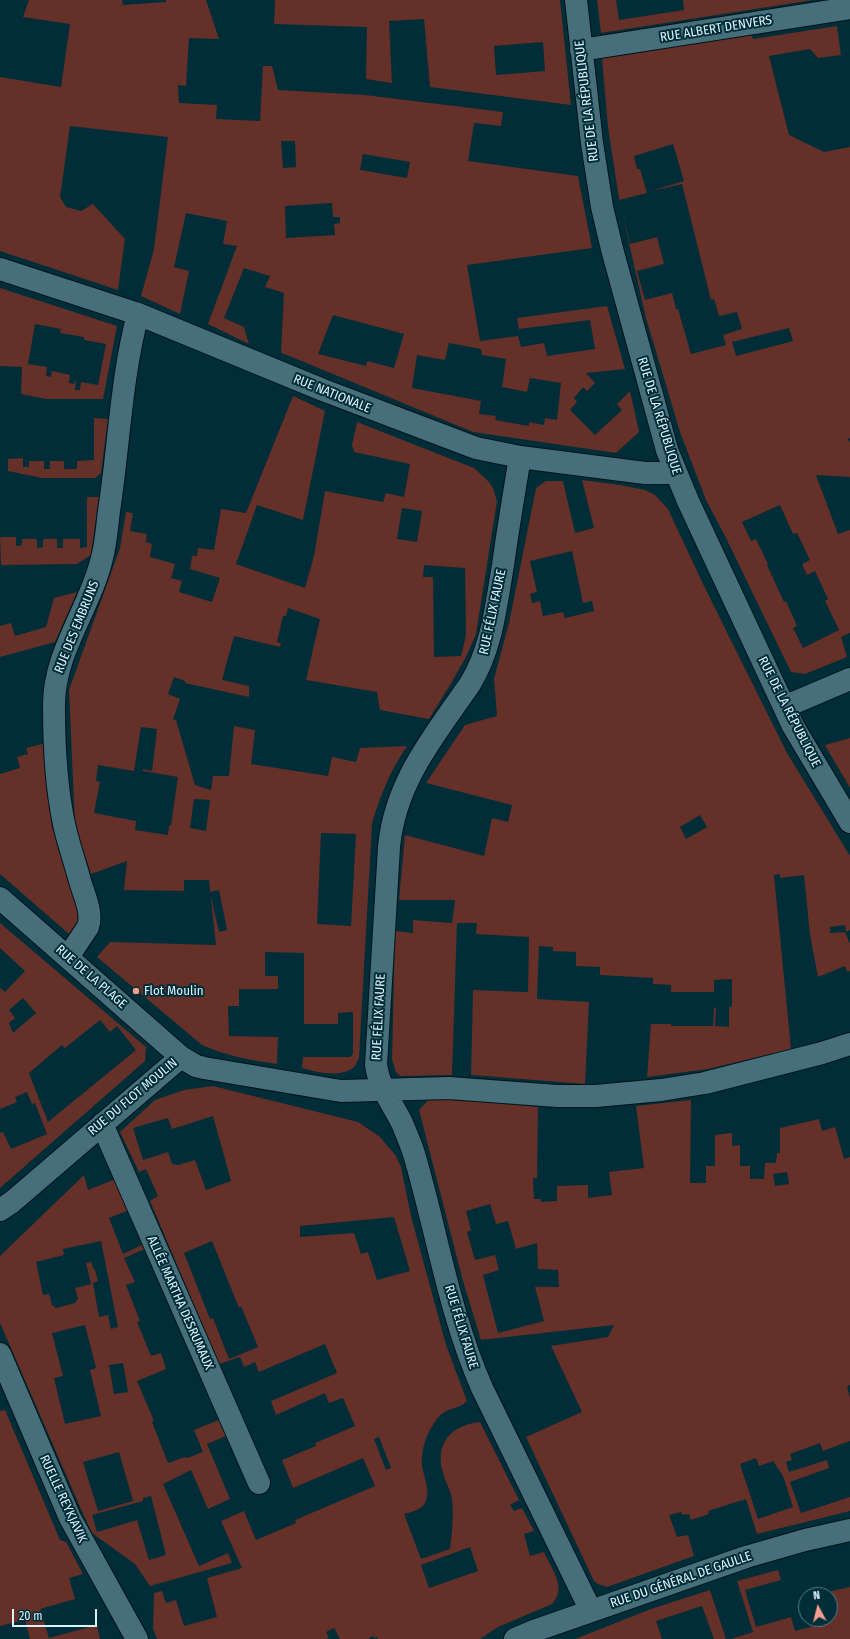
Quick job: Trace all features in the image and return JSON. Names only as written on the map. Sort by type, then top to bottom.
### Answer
[{"type":"street","name":"RUE DE LA RÉPUBLIQUE","points":[[576,0],[594,158],[604,214],[612,249],[667,450],[676,473],[784,707],[808,752],[850,822]]},
{"type":"street","name":"RUE ALBERT DENVERS","points":[[581,50],[850,8]]},
{"type":"street","name":"RUE NATIONALE","points":[[0,269],[138,314],[323,390],[453,441],[491,452],[520,457],[645,473],[676,473]]},
{"type":"street","name":"RUE DES EMBRUNS","points":[[68,957],[90,922],[64,824],[59,796],[54,694],[63,656],[92,587],[102,558],[113,489],[128,356],[138,314]]},
{"type":"street","name":"RUE FÉLIX FAURE","points":[[520,457],[497,605],[487,648],[477,672],[470,684],[416,763],[398,800],[392,823],[389,847],[376,1056],[377,1071],[384,1090],[402,1123],[413,1153],[456,1319],[466,1350],[485,1394],[592,1611]]},
{"type":"street","points":[[784,707],[850,680]]},
{"type":"street","name":"RUE DE LA PLAGE","points":[[0,898],[182,1056]]},
{"type":"street","name":"RUE DU FLOT MOULIN","points":[[0,1210],[12,1202],[182,1056],[196,1066],[204,1068],[331,1090],[356,1092],[449,1088],[557,1096],[596,1096],[662,1090],[705,1083],[808,1057],[850,1044]]},
{"type":"street","name":"ALLÉE MARTHA DESRUMAUX","points":[[102,1124],[258,1483]]},
{"type":"street","name":"RUELLE REYKJAVIK","points":[[0,1354],[70,1518],[137,1639]]},
{"type":"street","name":"RUE DU GÉNÉRAL DE GAULLE","points":[[515,1639],[534,1630],[746,1557],[805,1540],[850,1530]]},
{"type":"shaded area","points":[[29,0],[122,0],[123,5],[166,2],[166,0],[206,0],[219,39],[189,38],[186,86],[178,85],[179,103],[217,105],[216,119],[260,121],[263,66],[272,66],[278,90],[365,95],[503,112],[501,126],[474,123],[468,161],[578,176],[592,248],[467,265],[480,341],[518,336],[521,347],[544,343],[547,356],[595,349],[590,320],[519,329],[517,318],[607,306],[625,369],[586,373],[595,383],[587,391],[583,387],[574,398],[577,402],[570,410],[595,435],[622,410],[617,404],[630,391],[639,432],[616,453],[473,432],[281,353],[284,293],[265,287],[270,276],[244,268],[224,318],[244,327],[249,344],[208,324],[237,246],[223,244],[227,221],[186,213],[174,267],[189,271],[180,314],[141,296],[154,249],[168,137],[70,126],[60,197],[66,207],[81,211],[93,204],[125,239],[118,290],[0,251],[0,77],[61,87],[70,24],[23,17]],"holes":[[[281,141],[295,141],[296,167],[283,168]],[[363,154],[410,162],[407,178],[360,170]],[[332,203],[333,217],[340,217],[340,223],[334,224],[335,235],[286,238],[285,206]],[[333,315],[404,334],[394,368],[367,361],[366,366],[318,354]],[[449,343],[481,349],[482,355],[506,359],[502,387],[527,392],[530,378],[561,383],[557,420],[545,418],[544,425],[529,422],[529,426],[495,420],[496,416],[479,414],[481,401],[412,388],[417,355],[445,360]]]},
{"type":"shaded area","points":[[275,0],[560,0],[571,105],[430,87],[424,19],[389,21],[392,83],[366,79],[367,27],[274,24]],"holes":[[[543,42],[545,71],[496,75],[494,46]]]},
{"type":"shaded area","points":[[597,0],[616,0],[619,20],[684,10],[683,0],[813,0],[601,33]]},
{"type":"shaded area","points":[[837,26],[841,55],[818,58],[810,49],[769,56],[789,135],[824,152],[850,147],[850,438],[848,439],[850,443],[850,477],[816,475],[838,534],[850,530],[850,633],[841,637],[847,657],[805,674],[791,672],[706,500],[680,432],[646,318],[621,210],[630,244],[657,237],[664,264],[637,271],[645,300],[672,293],[691,354],[726,345],[723,335],[742,329],[737,312],[719,316],[714,299],[711,300],[682,184],[648,192],[684,181],[673,144],[634,156],[637,169],[640,169],[647,193],[619,200],[608,127],[602,58],[751,33],[753,39]],"holes":[[[789,328],[793,341],[736,356],[732,342]],[[780,505],[793,534],[797,533],[810,560],[802,564],[807,575],[815,571],[828,599],[825,601],[839,630],[803,648],[793,628],[797,626],[786,601],[784,602],[756,539],[751,541],[742,522]]]},
{"type":"shaded area","points":[[0,288],[117,326],[103,399],[47,399],[21,394],[22,367],[0,366]],"holes":[[[35,324],[61,329],[60,333],[84,337],[84,340],[106,344],[98,385],[81,382],[80,390],[75,390],[76,381],[74,384],[69,383],[70,375],[52,371],[51,377],[46,376],[47,367],[28,364]]]},
{"type":"shaded area","points":[[293,396],[325,411],[303,520],[257,505],[236,564],[305,588],[314,556],[325,491],[383,502],[386,493],[404,497],[410,464],[354,452],[352,445],[357,422],[474,468],[489,482],[493,488],[497,501],[476,634],[466,657],[429,719],[380,710],[377,692],[306,680],[320,619],[288,608],[286,616],[283,616],[277,642],[281,644],[280,647],[234,636],[222,680],[249,686],[249,697],[185,683],[185,681],[174,677],[168,694],[180,699],[173,719],[176,720],[195,785],[211,790],[213,776],[229,776],[234,726],[255,730],[251,764],[328,776],[332,757],[356,762],[360,748],[407,746],[386,783],[372,824],[359,1058],[353,1068],[341,1073],[328,1073],[302,1068],[303,1057],[350,1057],[353,1054],[353,1012],[338,1013],[338,1024],[304,1024],[304,953],[265,952],[265,976],[278,976],[278,989],[239,989],[239,1006],[228,1006],[229,1036],[278,1037],[277,1064],[229,1055],[202,1045],[97,957],[110,942],[216,945],[211,894],[219,932],[227,930],[219,890],[210,892],[209,880],[184,880],[184,891],[124,890],[127,861],[91,874],[75,826],[69,690],[120,548],[126,512],[133,513],[130,531],[147,534],[146,542],[152,544],[150,557],[175,564],[171,578],[182,581],[179,592],[212,602],[220,578],[190,569],[192,556],[197,556],[198,548],[214,550],[221,509],[246,513]],"holes":[[[402,508],[422,511],[417,542],[397,539]],[[424,565],[465,568],[466,635],[461,656],[434,657],[433,577],[423,577]],[[141,727],[157,729],[152,771],[143,769],[143,771],[178,777],[171,825],[169,826],[168,835],[135,830],[136,821],[94,813],[100,782],[96,781],[98,765],[134,771]],[[194,799],[210,800],[206,831],[190,828]],[[321,833],[356,834],[351,926],[317,924]]]},
{"type":"shaded area","points":[[94,418],[108,419],[101,473],[95,478],[42,478],[8,471],[8,459],[23,458],[23,467],[29,467],[29,461],[44,461],[44,469],[50,469],[50,461],[64,461],[64,469],[77,469],[77,461],[94,460]]},
{"type":"shaded area","points":[[582,480],[645,490],[655,495],[668,509],[704,586],[787,753],[850,856],[850,930],[846,932],[845,925],[830,927],[830,933],[845,932],[850,944],[850,971],[847,972],[845,966],[818,977],[810,935],[804,875],[780,878],[780,874],[774,875],[791,1049],[708,1069],[647,1077],[651,1024],[671,1024],[671,1026],[713,1026],[714,1007],[716,1008],[715,1026],[729,1027],[729,1007],[732,1007],[732,979],[714,980],[714,992],[671,992],[671,985],[653,984],[653,978],[600,975],[600,967],[576,966],[576,952],[553,951],[553,947],[539,946],[537,999],[589,1002],[585,1084],[471,1075],[473,990],[528,992],[529,937],[476,934],[477,923],[457,923],[452,1075],[400,1076],[396,1072],[392,1059],[395,931],[413,933],[413,920],[452,923],[455,900],[399,900],[405,835],[484,856],[492,818],[508,822],[512,805],[426,783],[465,725],[497,716],[494,679],[509,623],[536,488],[546,481],[563,481],[575,533],[594,528]],"holes":[[[572,551],[583,603],[592,601],[594,611],[565,618],[563,612],[543,616],[540,601],[532,603],[530,594],[537,592],[530,561]],[[700,815],[707,827],[686,839],[680,827]]]},
{"type":"shaded area","points":[[87,497],[99,497],[91,555],[77,564],[1,565],[0,537],[16,537],[16,546],[22,545],[22,539],[37,539],[37,548],[43,547],[43,539],[57,539],[57,548],[63,548],[63,539],[80,539],[80,548],[87,547]]},
{"type":"shaded area","points":[[77,592],[55,642],[0,657],[0,626],[11,623],[15,636],[46,627],[54,598]]},
{"type":"shaded area","points":[[850,738],[850,788],[825,745]]},
{"type":"shaded area","points":[[46,743],[46,775],[52,827],[81,920],[69,934],[0,874],[0,774],[20,768],[17,757],[28,754],[26,748]]},
{"type":"shaded area","points":[[0,923],[146,1047],[145,1061],[0,1188],[0,1133],[3,1132],[11,1149],[47,1134],[35,1103],[32,1104],[27,1092],[15,1097],[17,1102],[0,1109],[0,988],[5,992],[25,971],[0,948]],"holes":[[[23,998],[36,1013],[13,1033],[9,1023],[15,1018],[9,1010]],[[100,1020],[110,1032],[117,1026],[136,1050],[48,1122],[29,1073],[62,1045],[65,1048]]]},
{"type":"shaded area","points":[[213,1086],[358,1122],[379,1136],[396,1156],[401,1167],[411,1216],[446,1345],[467,1401],[462,1405],[446,1411],[435,1421],[428,1434],[422,1457],[427,1498],[421,1507],[404,1514],[421,1559],[450,1549],[453,1505],[441,1462],[443,1444],[448,1437],[461,1427],[480,1422],[519,1500],[510,1505],[514,1511],[522,1508],[534,1531],[524,1534],[530,1556],[544,1552],[557,1578],[557,1598],[552,1604],[498,1627],[480,1639],[378,1639],[377,1637],[374,1638],[373,1636],[368,1639],[340,1639],[334,1628],[326,1632],[329,1638],[326,1639],[157,1639],[153,1629],[154,1593],[162,1591],[166,1603],[176,1600],[184,1626],[217,1617],[207,1578],[242,1568],[221,1521],[244,1511],[256,1540],[296,1523],[295,1520],[375,1486],[363,1458],[293,1488],[282,1460],[316,1446],[315,1443],[355,1426],[343,1398],[329,1403],[325,1393],[276,1415],[271,1401],[337,1373],[325,1344],[259,1372],[255,1362],[244,1367],[240,1357],[219,1364],[150,1201],[158,1196],[146,1169],[139,1172],[120,1132],[155,1100],[184,1090]],"holes":[[[213,1116],[231,1181],[206,1190],[195,1160],[178,1165],[172,1164],[168,1152],[143,1160],[133,1128],[168,1118],[172,1129]],[[394,1217],[410,1271],[377,1280],[368,1252],[361,1254],[354,1233],[300,1237],[300,1226]],[[212,1241],[239,1308],[241,1306],[258,1347],[229,1359],[213,1318],[210,1319],[184,1253]],[[379,1437],[391,1468],[386,1470],[374,1439]],[[470,1547],[478,1571],[429,1588],[421,1565]]]},
{"type":"shaded area","points":[[429,1099],[494,1102],[538,1107],[537,1178],[533,1178],[534,1199],[541,1199],[541,1202],[557,1201],[557,1186],[588,1185],[588,1198],[612,1195],[609,1172],[644,1168],[636,1106],[691,1100],[690,1183],[706,1183],[706,1166],[715,1166],[715,1135],[732,1133],[732,1146],[740,1145],[740,1166],[750,1166],[750,1179],[764,1179],[765,1163],[776,1163],[777,1153],[780,1153],[780,1128],[819,1119],[822,1131],[835,1127],[844,1159],[850,1157],[850,1385],[847,1386],[850,1398],[850,1441],[823,1451],[820,1443],[790,1454],[792,1460],[786,1462],[789,1472],[827,1460],[829,1468],[790,1482],[801,1513],[850,1497],[850,1511],[757,1534],[746,1499],[708,1511],[709,1514],[691,1520],[689,1514],[682,1515],[681,1512],[669,1515],[677,1537],[688,1535],[694,1556],[607,1587],[594,1581],[526,1437],[582,1412],[551,1346],[608,1337],[614,1325],[481,1340],[463,1281],[419,1110]],"holes":[[[787,1172],[789,1184],[775,1186],[773,1174]],[[490,1204],[496,1224],[508,1221],[516,1249],[537,1243],[538,1269],[558,1270],[559,1287],[535,1287],[544,1321],[498,1333],[483,1275],[499,1270],[495,1255],[475,1260],[467,1232],[471,1230],[466,1211]],[[756,1458],[759,1466],[773,1461],[783,1476],[793,1507],[758,1519],[740,1464]]]},
{"type":"shaded area","points":[[84,1175],[88,1190],[116,1179],[129,1210],[109,1218],[123,1254],[142,1245],[145,1249],[124,1258],[135,1282],[126,1285],[140,1321],[137,1322],[151,1356],[161,1353],[166,1369],[137,1381],[154,1421],[152,1422],[168,1463],[203,1452],[194,1430],[219,1420],[226,1436],[207,1444],[230,1499],[208,1509],[191,1470],[163,1484],[199,1566],[228,1553],[232,1563],[150,1586],[135,1564],[92,1533],[0,1323],[0,1256]],"holes":[[[101,1241],[118,1327],[111,1329],[108,1315],[99,1317],[93,1283],[98,1281],[91,1262],[86,1263],[91,1284],[75,1288],[78,1299],[75,1303],[56,1308],[52,1305],[49,1294],[43,1295],[36,1262],[64,1255],[63,1249]],[[85,1325],[96,1368],[90,1370],[101,1416],[65,1424],[54,1378],[63,1376],[52,1333]],[[123,1363],[128,1392],[114,1394],[109,1365]],[[119,1452],[133,1501],[98,1511],[83,1462]],[[151,1496],[166,1555],[149,1560],[137,1520],[97,1532],[92,1515],[143,1501],[143,1498]]]},
{"type":"shaded area","points":[[5,1410],[60,1540],[66,1542],[83,1574],[69,1578],[75,1599],[40,1609],[49,1638],[97,1625],[100,1639],[30,1639],[25,1620],[0,1626],[0,1411]]},
{"type":"shaded area","points":[[778,1570],[781,1580],[745,1590],[756,1627],[791,1617],[795,1631],[810,1627],[838,1627],[838,1590],[850,1587],[850,1639],[731,1639],[753,1632],[737,1581]]},
{"type":"shaded area","points":[[710,1590],[726,1639],[714,1639],[702,1606],[656,1621],[662,1639],[575,1639],[651,1609]]},
{"type":"place","name":"Flot Moulin","points":[[136,991]]}]
